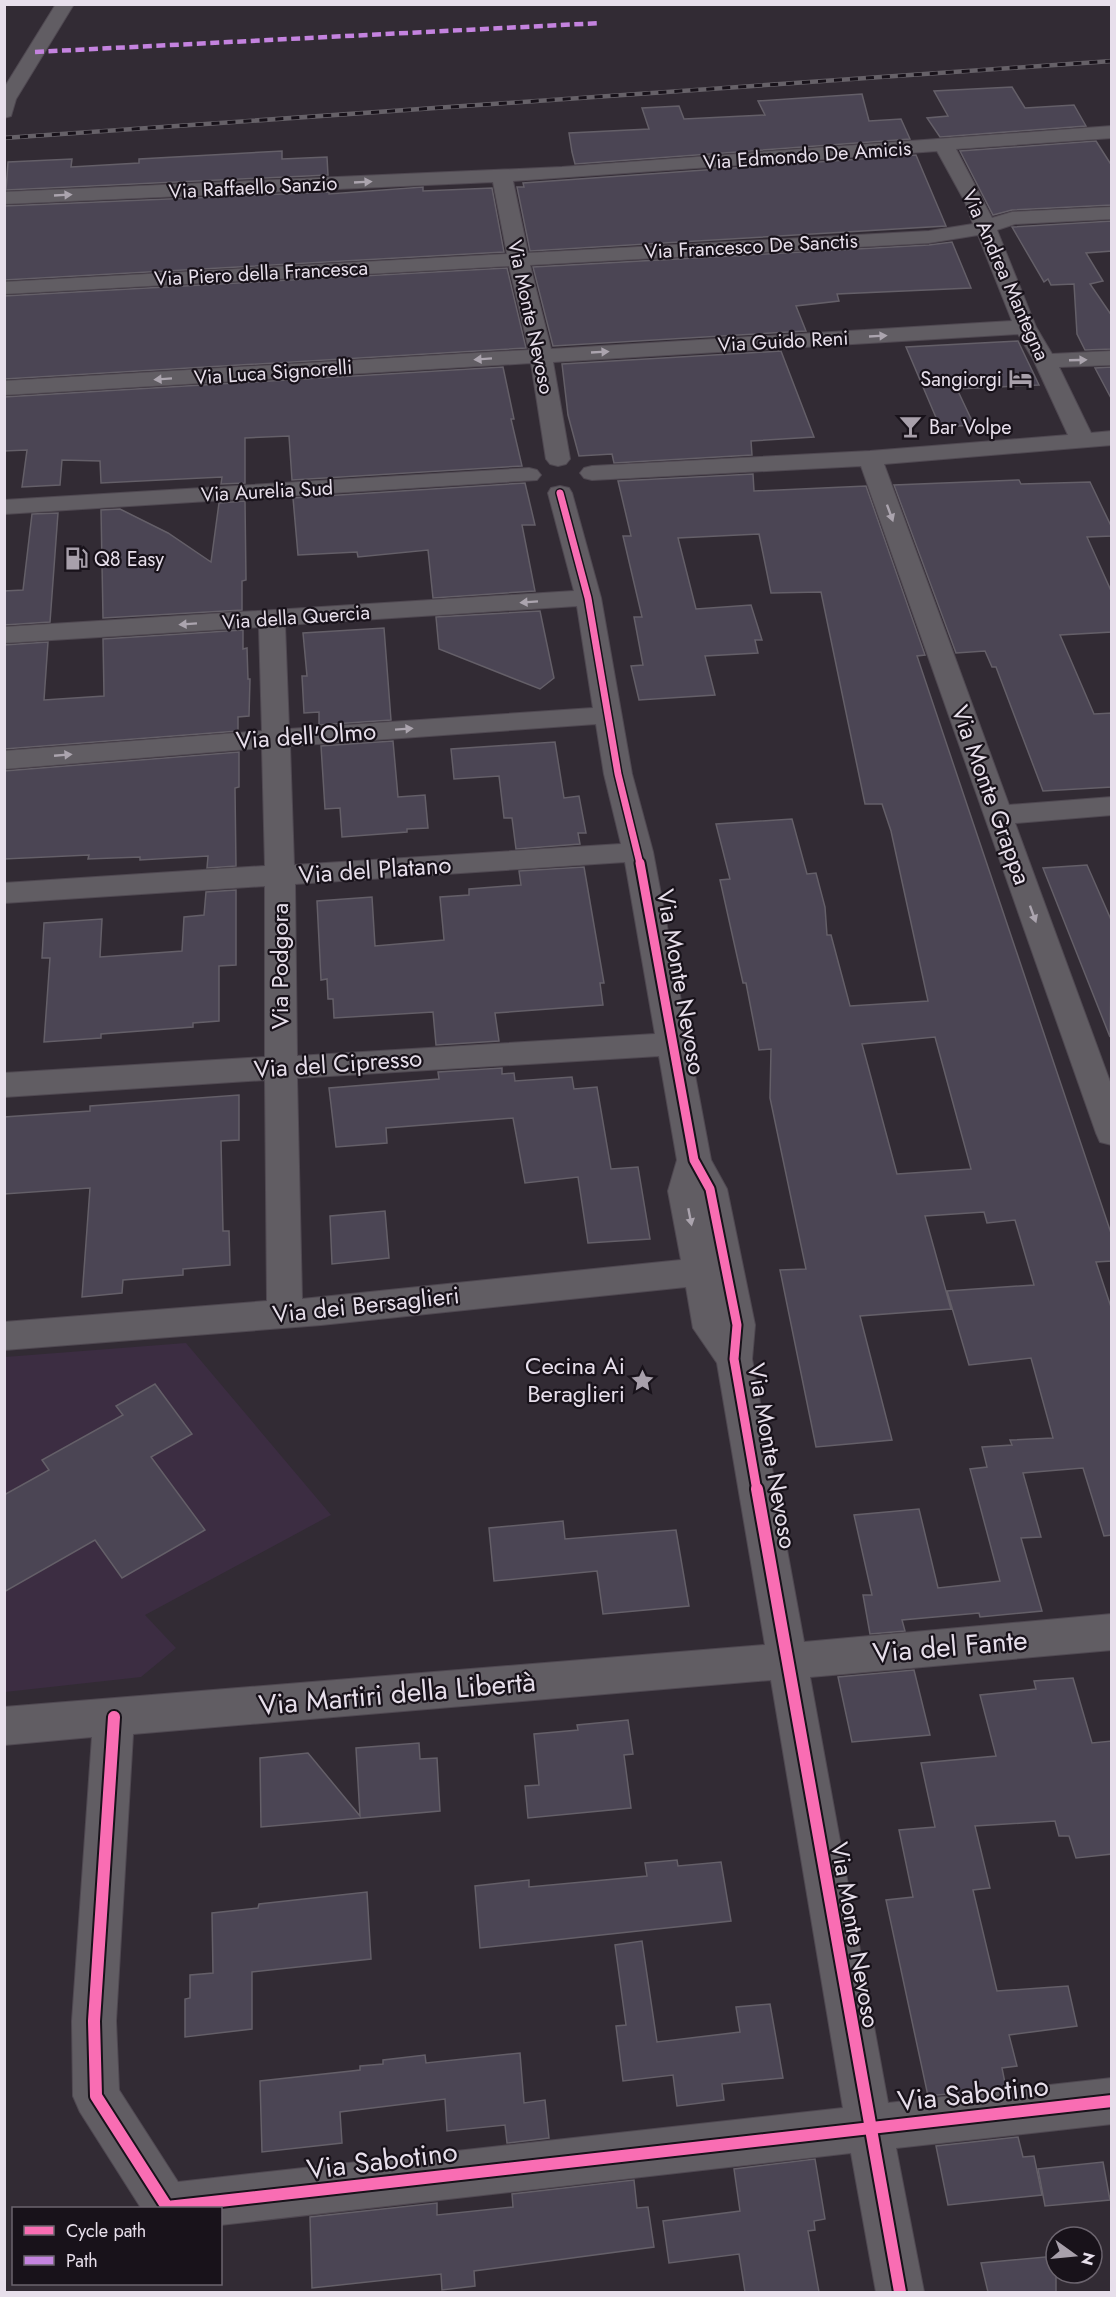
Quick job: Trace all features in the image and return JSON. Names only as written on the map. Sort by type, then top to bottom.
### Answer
[{"type":"street","points":[[4,112],[8,99],[65,4]]},
{"type":"street","name":"Via Edmondo De Amicis","points":[[502,176],[1112,132]]},
{"type":"street","name":"Via Andrea Mantegna","points":[[944,145],[975,202],[1025,327],[1045,361],[1082,440]]},
{"type":"street","name":"Via Raffaello Sanzio","points":[[4,198],[502,176]]},
{"type":"street","name":"Via Monte Nevoso","points":[[502,176],[518,259],[541,355],[558,459]]},
{"type":"street","name":"Via Francesco De Sanctis","points":[[518,259],[929,237],[984,228],[1012,218],[1112,213]]},
{"type":"street","name":"Via Piero della Francesca","points":[[4,288],[518,259]]},
{"type":"street","name":"Via Guido Reni","points":[[541,355],[1025,327]]},
{"type":"street","name":"Via Luca Signorelli","points":[[4,388],[541,355]]},
{"type":"street","points":[[1045,361],[1112,358]]},
{"type":"street","points":[[592,473],[870,458],[1112,438]]},
{"type":"street","name":"Via Monte Grappa","points":[[870,458],[1108,1114]]},
{"type":"street","points":[[558,459],[578,461],[592,473],[591,481],[585,486],[560,493],[541,489],[532,483],[530,475],[536,466],[558,459]]},
{"type":"street","name":"Via Aurelia Sud","points":[[4,507],[530,475]]},
{"type":"street","name":"Via Monte Nevoso","points":[[560,493],[588,598],[618,774],[638,852],[694,1160],[685,1191],[713,1270],[711,1328],[734,1359],[900,2292]]},
{"type":"street","name":"Via della Quercia","points":[[4,635],[588,598]]},
{"type":"street","name":"Via Podgora","points":[[272,619],[280,876],[280,1068],[285,1314]]},
{"type":"street","name":"Via dell'Olmo","points":[[4,760],[608,715]]},
{"type":"street","points":[[998,815],[1112,806]]},
{"type":"street","name":"Via del Platano","points":[[4,893],[638,852]]},
{"type":"street","name":"Via del Cipresso","points":[[4,1085],[672,1044]]},
{"type":"street","name":"Via dei Bersaglieri","points":[[4,1336],[285,1314],[713,1270]]},
{"type":"street","name":"Via del Fante","points":[[789,1661],[1112,1632]]},
{"type":"street","name":"Via Martiri della Libertà","points":[[4,1726],[789,1661]]},
{"type":"street","name":"Via Sabotino","points":[[114,1716],[94,2021],[96,2096],[167,2207],[869,2126],[1112,2101]]},
{"type":"shaded area","points":[[186,1343],[331,1515],[145,1615],[176,1648],[141,1677],[5,1692],[5,1357]]},
{"type":"building","points":[[1012,87],[1025,108],[1074,105],[1086,126],[940,137],[927,118],[948,116],[934,91]]},
{"type":"building","points":[[862,94],[869,121],[901,119],[910,139],[575,164],[572,152],[569,133],[649,129],[642,108],[679,106],[684,119],[765,115],[758,101]]},
{"type":"building","points":[[1096,141],[1112,166],[1112,205],[1012,210],[993,215],[960,151]]},
{"type":"building","points":[[282,151],[282,159],[327,157],[328,175],[6,190],[8,162],[72,159],[71,167],[139,163],[139,159]]},
{"type":"building","points":[[916,155],[946,226],[530,251],[517,187],[524,187],[523,183]]},
{"type":"building","points":[[423,187],[423,191],[492,188],[504,252],[4,280],[4,206],[329,192],[329,194]]},
{"type":"building","points":[[1112,221],[1112,251],[1086,253],[1103,281],[1090,284],[1112,316],[1112,349],[1085,350],[1077,334],[1074,284],[1051,285],[1048,279],[1044,282],[1012,227]]},
{"type":"building","points":[[952,242],[971,288],[837,294],[839,301],[796,306],[806,331],[553,346],[533,267],[929,245]]},
{"type":"building","points":[[507,268],[526,348],[4,379],[4,296]]},
{"type":"building","points":[[1018,341],[1039,385],[957,389],[974,425],[940,427],[906,347]]},
{"type":"building","points":[[781,351],[814,437],[751,441],[752,455],[614,463],[612,454],[579,456],[568,415],[562,364]]},
{"type":"building","points":[[503,367],[514,419],[511,419],[522,466],[292,480],[289,436],[245,438],[245,483],[221,484],[222,477],[101,483],[100,461],[62,460],[60,485],[22,487],[27,450],[4,451],[4,397]]},
{"type":"building","points":[[1112,367],[1112,400],[1095,368]]},
{"type":"building","points":[[753,474],[754,491],[866,486],[925,655],[917,656],[1112,1236],[1112,1261],[1096,1262],[1112,1310],[1112,1535],[1104,1536],[1083,1468],[1023,1473],[1041,1537],[1021,1538],[1042,1611],[980,1617],[979,1613],[902,1620],[905,1631],[870,1634],[863,1595],[872,1595],[854,1515],[919,1509],[938,1588],[1000,1581],[970,1469],[987,1467],[982,1447],[1012,1445],[1010,1440],[1053,1438],[1031,1358],[969,1365],[947,1291],[1034,1285],[1015,1220],[987,1223],[984,1212],[925,1216],[951,1309],[860,1316],[892,1440],[816,1447],[780,1270],[806,1269],[770,1098],[771,1049],[759,1050],[746,983],[743,983],[720,880],[730,879],[716,824],[792,819],[807,874],[816,873],[825,907],[827,935],[831,935],[850,1006],[928,1001],[891,831],[882,804],[865,804],[821,592],[771,593],[759,534],[678,538],[696,609],[751,605],[762,640],[755,640],[758,653],[705,656],[715,695],[639,700],[631,666],[643,665],[634,617],[642,617],[623,536],[631,536],[618,481]],"holes":[[[935,1037],[971,1169],[897,1174],[862,1044]]]},
{"type":"building","points":[[1019,480],[1021,484],[1090,482],[1112,528],[1112,536],[1087,537],[1112,593],[1112,632],[1060,635],[1094,714],[1112,713],[1112,787],[1043,791],[996,667],[992,667],[985,651],[956,653],[894,485]]},
{"type":"building","points":[[525,483],[535,525],[522,525],[535,591],[433,598],[428,550],[358,557],[357,552],[298,555],[293,498]]},
{"type":"building","points":[[245,501],[246,580],[242,581],[242,610],[103,618],[101,510],[120,509],[168,533],[211,562],[219,503]]},
{"type":"building","points":[[58,513],[50,622],[4,625],[4,591],[23,590],[32,514]]},
{"type":"building","points":[[540,611],[554,678],[540,689],[439,649],[436,617]]},
{"type":"building","points":[[384,628],[391,720],[319,725],[319,712],[304,713],[302,676],[307,676],[303,633]]},
{"type":"building","points":[[243,630],[243,649],[247,648],[248,679],[250,679],[249,716],[238,717],[238,731],[4,749],[4,645],[48,642],[44,700],[104,696],[103,639]]},
{"type":"building","points":[[393,741],[398,797],[425,795],[428,828],[342,837],[340,808],[325,809],[321,746]]},
{"type":"building","points":[[555,742],[564,798],[579,796],[586,833],[578,833],[580,844],[516,849],[512,818],[504,818],[499,776],[454,779],[451,749]]},
{"type":"building","points":[[239,752],[239,787],[235,788],[236,866],[207,868],[208,856],[140,860],[140,857],[88,859],[89,855],[4,859],[4,771]]},
{"type":"building","points":[[1087,865],[1112,922],[1110,1037],[1043,868]]},
{"type":"building","points":[[584,867],[604,983],[600,983],[603,1005],[495,1013],[499,1041],[436,1045],[433,1012],[334,1018],[333,999],[328,999],[327,979],[321,980],[317,901],[372,897],[375,946],[444,940],[440,897],[469,895],[469,889],[521,885],[519,871]]},
{"type":"building","points":[[236,890],[236,965],[219,966],[219,1021],[193,1023],[193,1027],[101,1034],[101,1038],[44,1042],[50,958],[42,958],[44,923],[102,919],[100,957],[182,951],[184,917],[204,915],[206,892]]},
{"type":"building","points":[[502,1068],[502,1074],[514,1073],[515,1081],[572,1077],[574,1089],[597,1087],[611,1169],[638,1167],[650,1239],[588,1243],[578,1177],[525,1183],[513,1118],[386,1128],[387,1143],[336,1147],[329,1088],[439,1079],[438,1072]]},
{"type":"building","points":[[239,1095],[239,1140],[221,1141],[223,1231],[229,1231],[230,1265],[183,1269],[183,1275],[123,1280],[122,1293],[82,1297],[90,1188],[4,1194],[4,1117],[90,1111],[90,1106]]},
{"type":"building","points":[[385,1211],[389,1258],[332,1264],[330,1216]]},
{"type":"building","points":[[155,1384],[192,1434],[151,1457],[205,1530],[122,1578],[95,1540],[4,1592],[4,1495],[49,1470],[42,1460],[123,1415],[116,1406]]},
{"type":"building","points":[[563,1521],[565,1539],[676,1530],[689,1606],[603,1614],[597,1571],[494,1581],[489,1528]]},
{"type":"building","points":[[914,1670],[930,1735],[852,1742],[838,1677]]},
{"type":"building","points":[[1073,1678],[1092,1743],[1112,1741],[1112,1854],[1076,1858],[1069,1836],[1059,1836],[1055,1821],[975,1826],[990,1888],[973,1890],[997,1991],[1068,1986],[1077,2026],[1009,2035],[1017,2066],[1002,2068],[1006,2088],[928,2096],[886,1900],[913,1897],[899,1830],[935,1827],[921,1763],[996,1756],[980,1695],[1036,1689],[1034,1681]]},
{"type":"building","points":[[628,1720],[633,1754],[624,1755],[631,1808],[528,1818],[525,1786],[539,1785],[534,1734],[578,1730],[577,1725]]},
{"type":"building","points":[[419,1743],[420,1759],[437,1758],[440,1811],[261,1827],[260,1758],[308,1753],[360,1816],[356,1748]]},
{"type":"building","points":[[677,1860],[678,1866],[721,1862],[731,1921],[480,1948],[475,1886],[529,1880],[529,1887],[647,1876],[645,1863]]},
{"type":"building","points":[[367,1892],[371,1959],[252,1972],[252,2029],[185,2037],[185,1999],[190,1998],[190,1975],[213,1973],[212,1913],[258,1908],[259,1904]]},
{"type":"building","points":[[642,1941],[657,2042],[740,2032],[736,2007],[770,2004],[783,2078],[722,2084],[724,2100],[677,2106],[673,2075],[623,2081],[616,2026],[626,2025],[615,1945]]},
{"type":"building","points":[[520,2053],[524,2103],[545,2100],[549,2138],[507,2143],[505,2125],[447,2131],[445,2099],[340,2112],[342,2143],[262,2152],[260,2081],[360,2070],[360,2066],[383,2064],[383,2060],[425,2055],[426,2063]]},
{"type":"building","points":[[1018,2137],[1023,2157],[1034,2156],[1042,2195],[948,2205],[936,2146]]},
{"type":"building","points":[[815,2159],[825,2219],[814,2221],[815,2230],[808,2231],[819,2292],[745,2292],[739,2254],[669,2263],[663,2221],[740,2211],[734,2169]]},
{"type":"building","points":[[1103,2162],[1110,2200],[1045,2206],[1038,2169]]},
{"type":"building","points":[[634,2180],[637,2208],[648,2207],[654,2247],[474,2271],[475,2286],[442,2290],[441,2274],[312,2288],[310,2217],[437,2203],[437,2215],[513,2207],[512,2194]]},
{"type":"building","points":[[1044,2257],[1044,2285],[1056,2285],[1056,2292],[988,2292],[981,2263]]},
{"type":"railway","points":[[4,138],[1112,61]]},
{"type":"marked path","points":[[35,52],[601,23]]},
{"type":"cycle path","points":[[560,493],[588,598],[618,774],[638,852],[694,1160],[710,1189],[737,1325],[734,1359],[900,2292]]},
{"type":"cycle path","points":[[114,1717],[94,2021],[96,2096],[167,2207],[1112,2101]]},
{"type":"place","name":"Sangiorgi","points":[[1020,379]]},
{"type":"place","name":"Bar Volpe","points":[[911,427]]},
{"type":"place","name":"Q8 Easy","points":[[76,559]]},
{"type":"place","name":"Cecina Ai Beraglieri","points":[[643,1380]]}]
